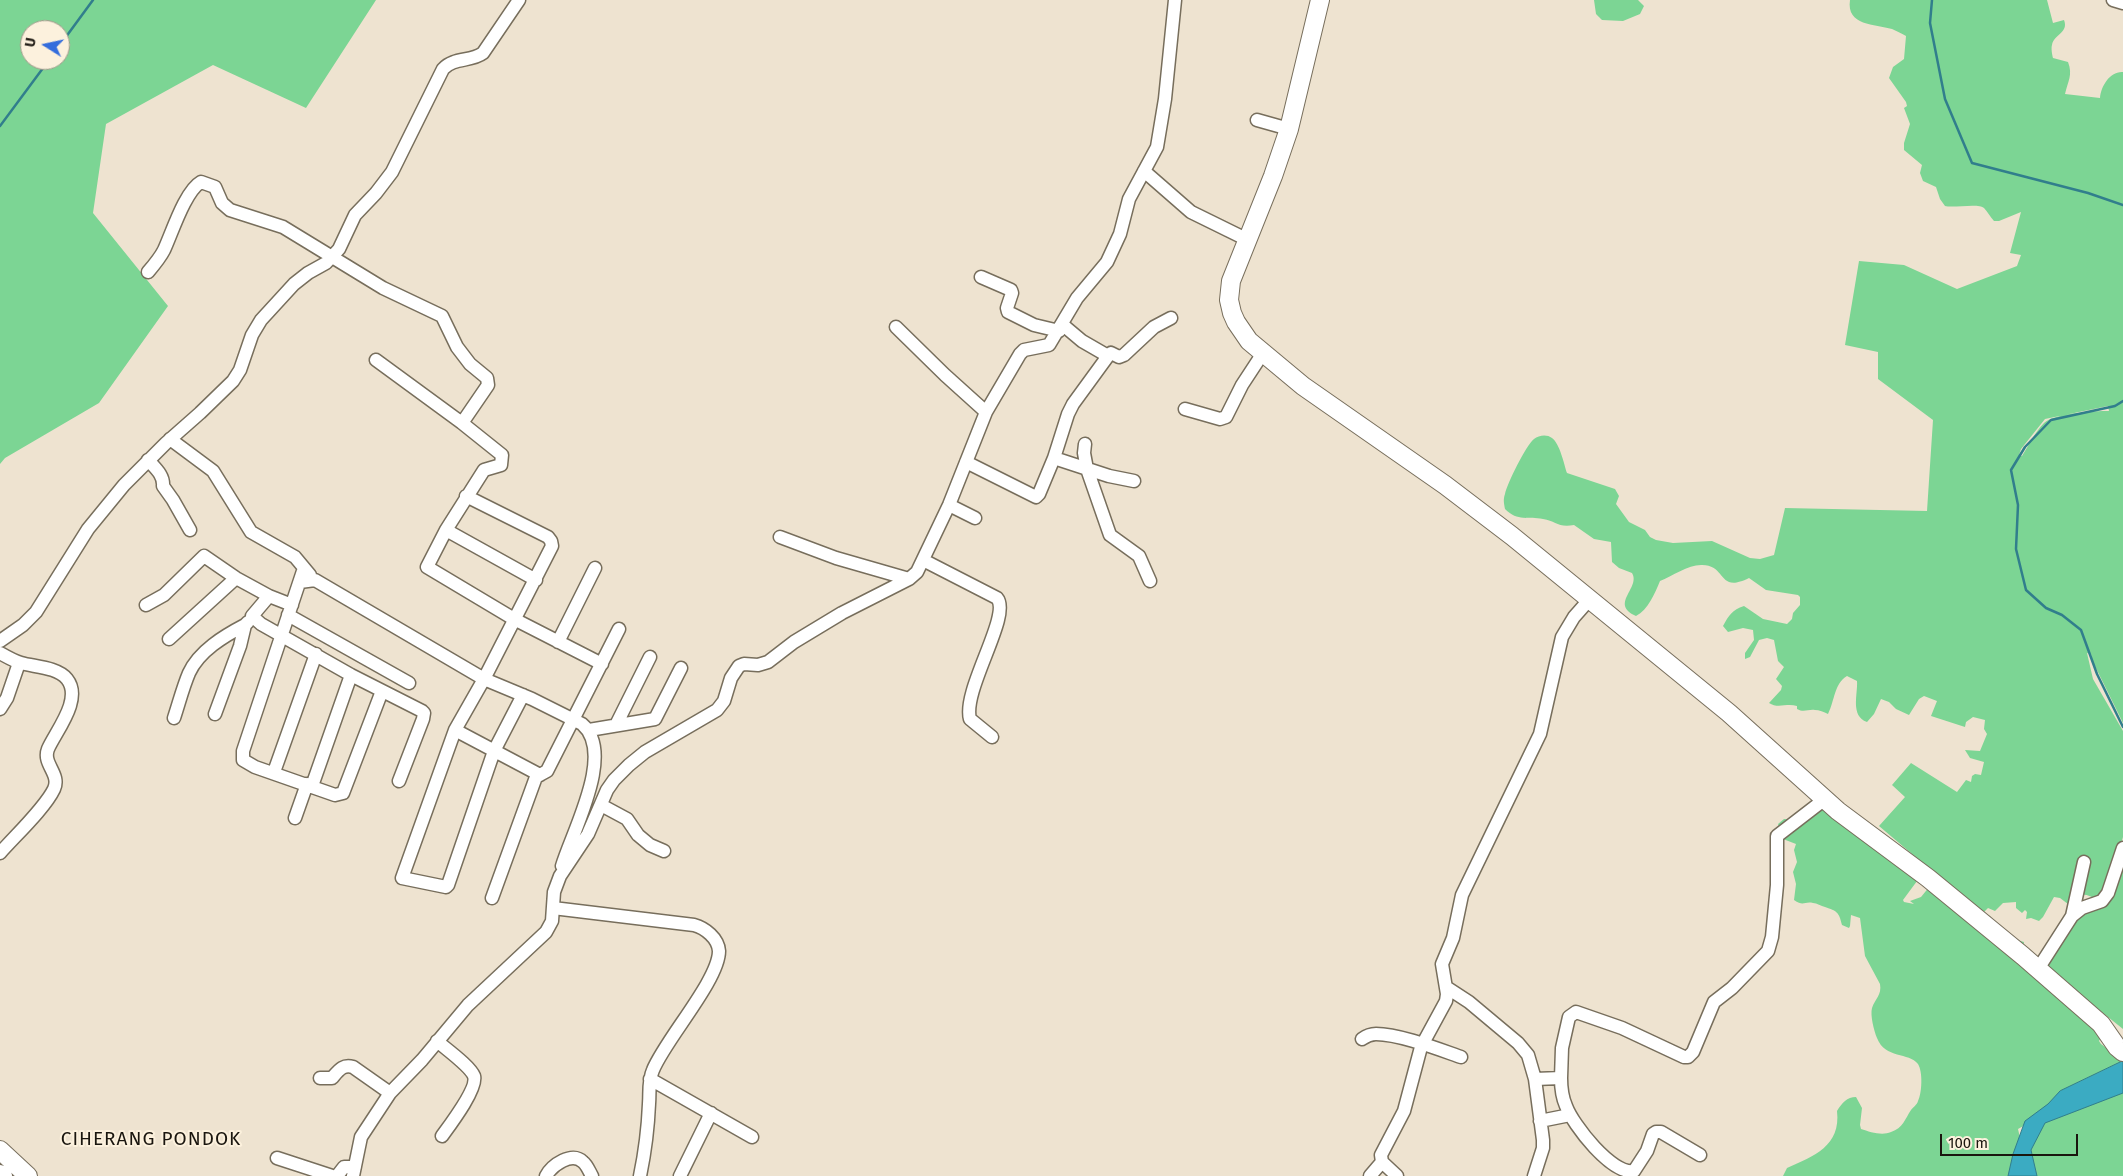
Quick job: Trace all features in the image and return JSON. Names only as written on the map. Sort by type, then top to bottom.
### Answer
[{"type":"highway","points":[[1320,0],[1289,129],[1232,282],[1230,300],[1232,313],[1242,332],[1303,386],[1445,485],[1505,531],[1729,713],[1825,799],[1928,878],[2038,969],[2102,1024],[2121,1044]]},
{"type":"highway","points":[[0,1150],[28,1176]]},
{"type":"street","points":[[0,641],[36,612],[96,518],[124,485],[236,377],[255,330],[266,315],[294,284],[308,273],[323,266],[332,256],[343,241],[357,212],[376,193],[392,172],[443,68],[450,63],[475,58],[483,53],[519,0]]},
{"type":"street","points":[[560,876],[588,834],[611,784],[629,765],[657,744],[717,710],[724,701],[730,681],[740,666],[744,664],[758,665],[768,662],[794,642],[842,612],[909,579],[917,572],[949,505],[986,412],[1024,350],[1049,345],[1061,328],[1077,298],[1107,262],[1114,250],[1129,199],[1157,147],[1166,99],[1175,0]]},
{"type":"street","points":[[2113,0],[2123,3]]},
{"type":"street","points":[[1257,120],[1289,129]]},
{"type":"street","points":[[1144,171],[1191,212],[1248,240]]},
{"type":"street","points":[[148,272],[164,251],[174,224],[191,190],[201,182],[215,187],[222,203],[230,210],[283,227],[383,288],[442,316],[457,347],[470,364],[487,378],[488,385],[462,423]]},
{"type":"street","points":[[980,277],[1011,290],[1012,293],[1006,308],[1008,312],[1034,325],[1061,328],[1108,356]]},
{"type":"street","points":[[966,462],[1036,497],[1054,458],[1072,404],[1108,356],[1111,353],[1119,357],[1124,355],[1154,327],[1171,318]]},
{"type":"street","points":[[896,327],[986,412]]},
{"type":"street","points":[[1184,409],[1220,419],[1226,417],[1263,352]]},
{"type":"street","points":[[376,360],[502,455],[500,464],[484,470],[466,496],[427,567],[514,618],[602,664]]},
{"type":"street","points":[[170,439],[213,471],[251,532],[295,557],[315,580],[484,679],[523,695],[574,720],[589,730],[592,740],[594,759],[590,790],[554,892],[549,927],[540,938],[480,992],[422,1060],[390,1093],[361,1137],[354,1171],[344,1167],[337,1176]]},
{"type":"street","points":[[1085,444],[1084,453],[1087,469],[1110,535],[1139,556],[1150,581]]},
{"type":"street","points":[[1054,458],[1134,481]]},
{"type":"street","points":[[148,460],[159,473],[163,480],[162,486],[173,500],[190,530]]},
{"type":"street","points":[[466,496],[551,540],[552,546],[484,679],[455,730],[402,878],[446,887],[448,885],[494,751],[523,695]]},
{"type":"street","points":[[949,505],[975,518]]},
{"type":"street","points":[[446,530],[536,580]]},
{"type":"street","points":[[240,532],[246,539],[277,556],[301,565]]},
{"type":"street","points":[[780,537],[836,558],[909,579]]},
{"type":"street","points":[[146,605],[164,595],[204,556],[236,578],[269,596],[409,684]]},
{"type":"street","points":[[923,560],[1000,601],[1001,606],[994,632],[969,705],[970,719],[992,737]]},
{"type":"street","points":[[301,565],[300,582],[242,754],[245,762],[335,795],[343,793],[382,691]]},
{"type":"street","points":[[558,642],[595,568]]},
{"type":"street","points":[[168,639],[236,578]]},
{"type":"street","points":[[300,582],[315,580]]},
{"type":"street","points":[[174,718],[189,673],[199,658],[224,636],[248,621],[269,596]]},
{"type":"street","points":[[1397,1176],[1382,1162],[1381,1155],[1405,1108],[1423,1044],[1447,997],[1442,964],[1453,938],[1463,890],[1540,734],[1562,637],[1574,617],[1589,600]]},
{"type":"street","points":[[248,621],[266,628],[316,654],[351,675],[420,709],[424,713],[399,781]]},
{"type":"street","points":[[215,714],[248,621]]},
{"type":"street","points":[[492,898],[536,777],[547,771],[619,630]]},
{"type":"street","points":[[0,653],[19,663],[61,674],[69,683],[71,695],[67,715],[47,754],[47,762],[56,777],[55,788],[0,853]]},
{"type":"street","points":[[274,772],[316,654]]},
{"type":"street","points":[[616,725],[650,657]]},
{"type":"street","points":[[0,709],[7,698],[19,663]]},
{"type":"street","points":[[589,730],[654,720],[681,668]]},
{"type":"street","points":[[295,818],[351,675]]},
{"type":"street","points":[[455,730],[540,775]]},
{"type":"street","points":[[1700,1155],[1660,1132],[1653,1134],[1647,1151],[1634,1171],[1624,1171],[1600,1153],[1570,1115],[1562,1092],[1562,1048],[1569,1017],[1576,1012],[1622,1028],[1684,1057],[1688,1057],[1693,1052],[1714,1002],[1732,988],[1768,951],[1772,938],[1777,885],[1777,836],[1825,799]]},
{"type":"street","points":[[601,805],[626,820],[638,835],[650,845],[664,851]]},
{"type":"street","points":[[2038,969],[2072,916],[2082,908],[2102,901],[2108,893],[2123,848]]},
{"type":"street","points":[[2072,916],[2084,862]]},
{"type":"street","points":[[553,908],[694,925],[708,931],[718,946],[717,962],[659,1057],[650,1079],[647,1128],[640,1176]]},
{"type":"street","points":[[1446,987],[1469,1002],[1518,1043],[1528,1054],[1535,1079],[1543,1148],[1534,1176]]},
{"type":"street","points":[[1362,1039],[1378,1034],[1423,1044],[1460,1057]]},
{"type":"street","points":[[438,1041],[470,1070],[474,1079],[469,1094],[442,1136]]},
{"type":"street","points":[[320,1078],[332,1078],[342,1067],[348,1065],[390,1093]]},
{"type":"street","points":[[1535,1079],[1561,1078]]},
{"type":"street","points":[[650,1079],[752,1137]]},
{"type":"street","points":[[680,1176],[711,1113]]},
{"type":"street","points":[[1540,1121],[1570,1115]]},
{"type":"street","points":[[277,1158],[332,1176]]},
{"type":"street","points":[[546,1176],[565,1160],[577,1159],[585,1164],[592,1176]]},
{"type":"street","points":[[1370,1176],[1382,1162]]},
{"type":"green space","points":[[0,0],[376,0],[306,108],[213,65],[106,124],[93,213],[168,306],[99,403],[5,458],[0,464]]},
{"type":"green space","points":[[1594,0],[1638,0],[1644,6],[1640,14],[1623,21],[1602,20],[1596,14]]},
{"type":"green space","points":[[1850,0],[2047,0],[2053,23],[2064,20],[2065,24],[2063,31],[2053,41],[2052,48],[2053,58],[2068,62],[2070,78],[2065,94],[2100,98],[2107,80],[2118,72],[2123,72],[2123,723],[2092,660],[2091,654],[2087,653],[2093,679],[2123,731],[2123,837],[2106,895],[2096,900],[2085,895],[2073,895],[2068,904],[2060,898],[2054,897],[2039,921],[2031,918],[2026,919],[2027,912],[2025,910],[2022,913],[2016,908],[2016,902],[2003,903],[1995,911],[1988,908],[1984,912],[1971,904],[1879,826],[1905,797],[1892,785],[1911,763],[1957,792],[1966,780],[1971,782],[1972,776],[1975,774],[1981,775],[1984,762],[1970,758],[1965,750],[1980,751],[1987,734],[1984,729],[1985,720],[1973,717],[1966,722],[1965,727],[1931,716],[1937,701],[1924,696],[1919,699],[1909,715],[1881,699],[1874,714],[1867,722],[1858,715],[1856,704],[1857,681],[1847,676],[1837,688],[1828,714],[1817,710],[1799,710],[1797,706],[1793,705],[1772,705],[1769,703],[1781,690],[1782,686],[1776,679],[1784,667],[1778,661],[1774,640],[1767,638],[1759,640],[1750,657],[1745,659],[1745,653],[1754,640],[1753,630],[1743,628],[1728,632],[1723,626],[1731,613],[1744,606],[1763,619],[1787,624],[1800,605],[1800,597],[1798,595],[1766,590],[1749,578],[1732,583],[1709,566],[1696,565],[1660,581],[1648,605],[1636,616],[1628,611],[1625,606],[1625,601],[1633,584],[1632,573],[1619,568],[1612,562],[1611,542],[1594,539],[1574,525],[1564,526],[1543,519],[1514,516],[1505,509],[1506,489],[1522,456],[1534,439],[1545,436],[1555,441],[1567,473],[1615,489],[1619,496],[1616,504],[1629,522],[1645,530],[1650,537],[1656,540],[1673,543],[1712,541],[1750,558],[1760,559],[1774,555],[1785,508],[1927,511],[1933,420],[1878,379],[1878,352],[1845,345],[1859,261],[1904,265],[1957,289],[2017,266],[2021,255],[2010,253],[2021,212],[1999,221],[1994,221],[1984,208],[1981,207],[1945,206],[1940,199],[1936,187],[1923,181],[1920,173],[1922,165],[1904,150],[1904,143],[1910,124],[1904,108],[1907,106],[1906,102],[1889,78],[1893,67],[1904,59],[1906,36],[1892,29],[1863,22],[1852,15]],"holes":[[[2108,406],[2109,411],[2075,413],[2049,420],[2038,430],[2022,456],[2019,455],[2021,449],[2045,419]]]},
{"type":"green space","points":[[1823,800],[1920,877],[1903,900],[1904,902],[1914,904],[1910,901],[1921,897],[1930,886],[1990,916],[2004,933],[2024,942],[2022,957],[2045,967],[2074,917],[2102,904],[2123,843],[2123,1029],[2068,985],[2105,1030],[2099,1041],[2101,1044],[2117,1056],[2123,1046],[2123,1071],[2018,1129],[2021,1142],[2015,1176],[1783,1176],[1787,1168],[1816,1154],[1830,1141],[1835,1133],[1837,1111],[1847,1099],[1856,1097],[1862,1108],[1861,1129],[1884,1134],[1895,1130],[1903,1123],[1917,1102],[1921,1088],[1921,1072],[1918,1064],[1914,1060],[1886,1049],[1881,1045],[1876,1035],[1872,1011],[1879,994],[1880,984],[1865,956],[1860,918],[1851,915],[1849,928],[1842,925],[1840,917],[1832,910],[1816,903],[1802,903],[1794,900],[1796,884],[1793,872],[1797,862],[1794,850],[1796,844],[1783,839],[1778,824],[1784,819],[1795,820],[1816,814]]},
{"type":"green space","points":[[2123,1090],[2123,1176],[2031,1176],[2030,1144],[2040,1126],[2074,1106]]},
{"type":"water","points":[[2123,1061],[2123,1093],[2045,1123],[2031,1150],[2037,1176],[2008,1176],[2013,1154],[2025,1121],[2048,1104],[2060,1091]]},
{"type":"waterway","points":[[70,31],[93,0]]},
{"type":"waterway","points":[[1932,0],[1930,23],[1945,99],[1972,163],[2088,193],[2123,205]]},
{"type":"waterway","points":[[0,126],[42,70]]},
{"type":"waterway","points":[[2123,401],[2115,406],[2051,420],[2025,447],[2011,470],[2018,505],[2016,549],[2026,590],[2046,608],[2062,615],[2081,630],[2097,674],[2123,727]]},
{"type":"district","name":"CIHERANG PONDOK","points":[[151,1140]]}]
